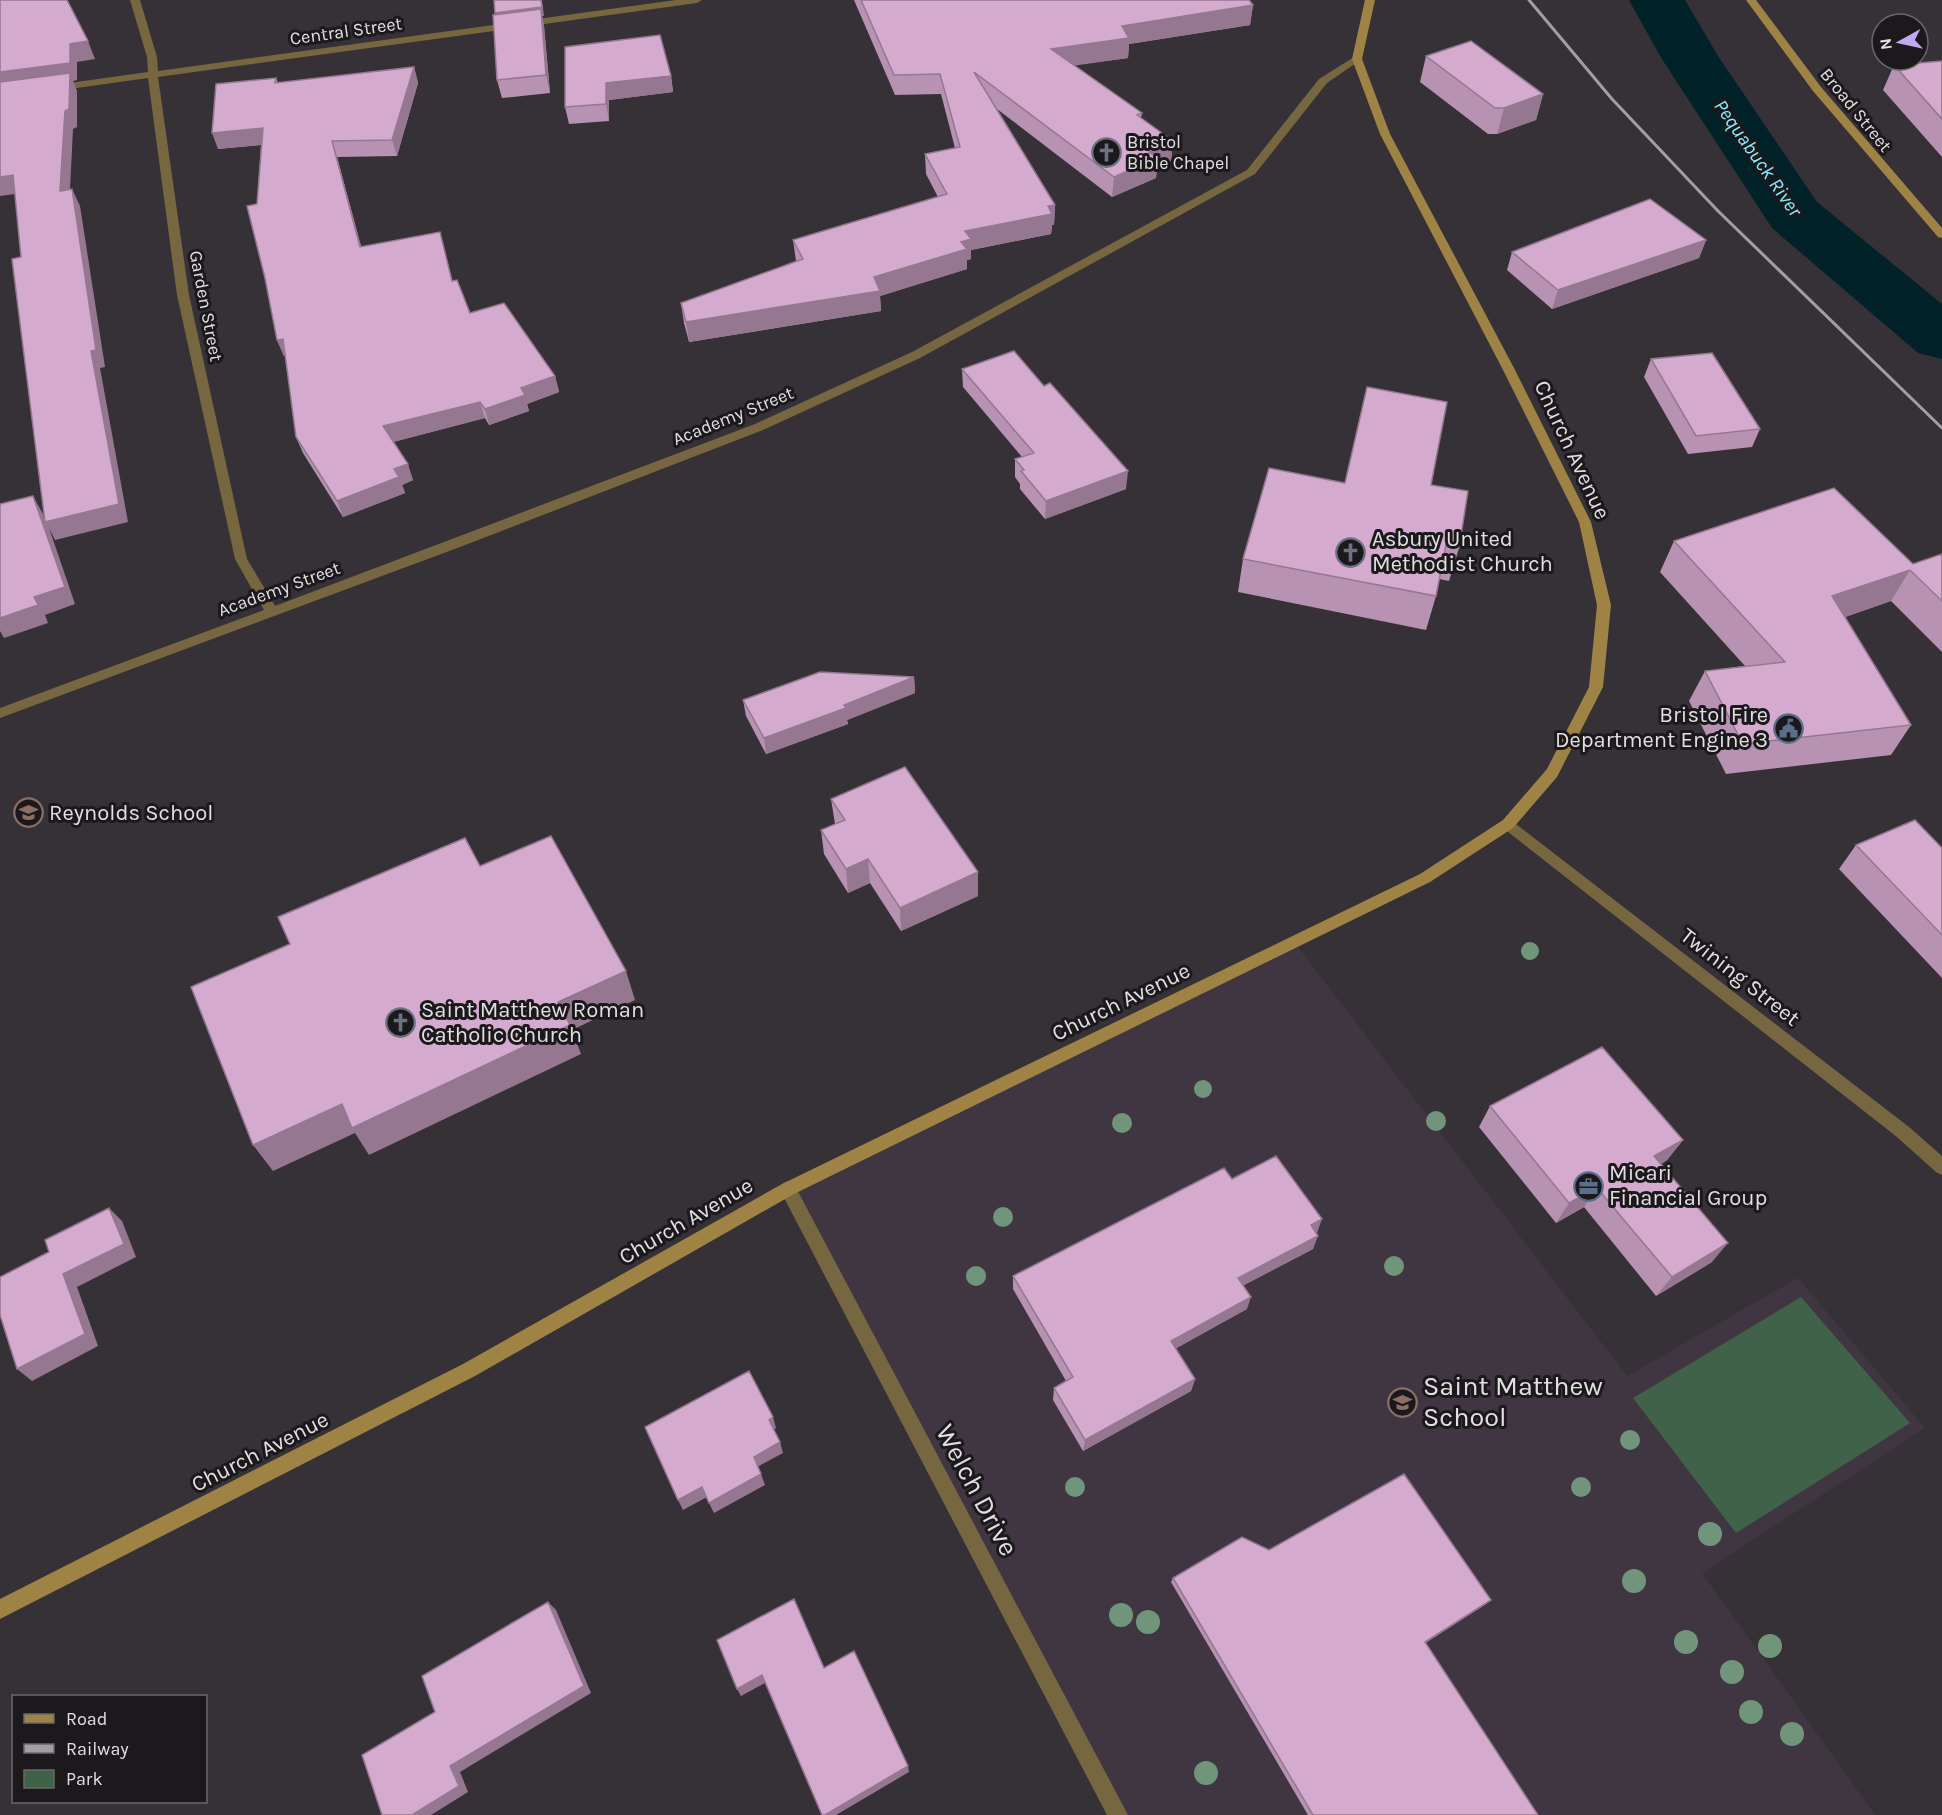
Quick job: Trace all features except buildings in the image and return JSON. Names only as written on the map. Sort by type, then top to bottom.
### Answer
[{"type":"main road","points":[[1357,58],[1370,0]]},
{"type":"main road","name":"Broad Street","points":[[1752,0],[1824,98],[1942,235]]},
{"type":"main road","name":"Church Avenue","points":[[0,1609],[469,1370],[789,1189],[1416,882],[1458,859],[1508,824],[1552,773],[1596,687],[1604,605],[1585,522],[1508,368],[1385,134],[1357,58]]},
{"type":"street","name":"Garden Street","points":[[135,0],[152,57],[183,295],[241,559],[270,611]]},
{"type":"street","name":"Central Street","points":[[45,89],[697,0]]},
{"type":"street","name":"Academy Street","points":[[0,713],[466,540],[759,427],[916,355],[1251,172],[1323,81],[1357,58]]},
{"type":"street","name":"Twining Street","points":[[1508,824],[1903,1132],[1942,1167]]},
{"type":"street","name":"Welch Drive","points":[[789,1189],[1118,1815]]},
{"type":"shaded area","name":"Saint Matthew School","points":[[1294,942],[1627,1376],[1798,1278],[1925,1428],[1702,1573],[1875,1815],[1118,1815],[788,1189]]},
{"type":"green space","points":[[1801,1297],[1910,1423],[1736,1533],[1633,1398]]},
{"type":"waterway","name":"Pequabuck River","points":[[1657,0],[1689,56],[1794,215],[1942,338]]},
{"type":"railway","points":[[1529,0],[1612,99],[1718,211],[1942,428]]},
{"type":"place","name":"Bristol Bible Chapel","points":[[1106,152]]},
{"type":"place","name":"Asbury United Methodist Church","points":[[1351,552]]},
{"type":"place","name":"Bristol Fire Department Engine 3","points":[[1789,728]]},
{"type":"place","name":"Reynolds School","points":[[28,813]]},
{"type":"place","name":"Saint Matthew Roman Catholic Church","points":[[400,1023]]},
{"type":"place","name":"Micari Financial Group","points":[[1588,1186]]},
{"type":"place","name":"Saint Matthew School","points":[[1402,1402]]}]
